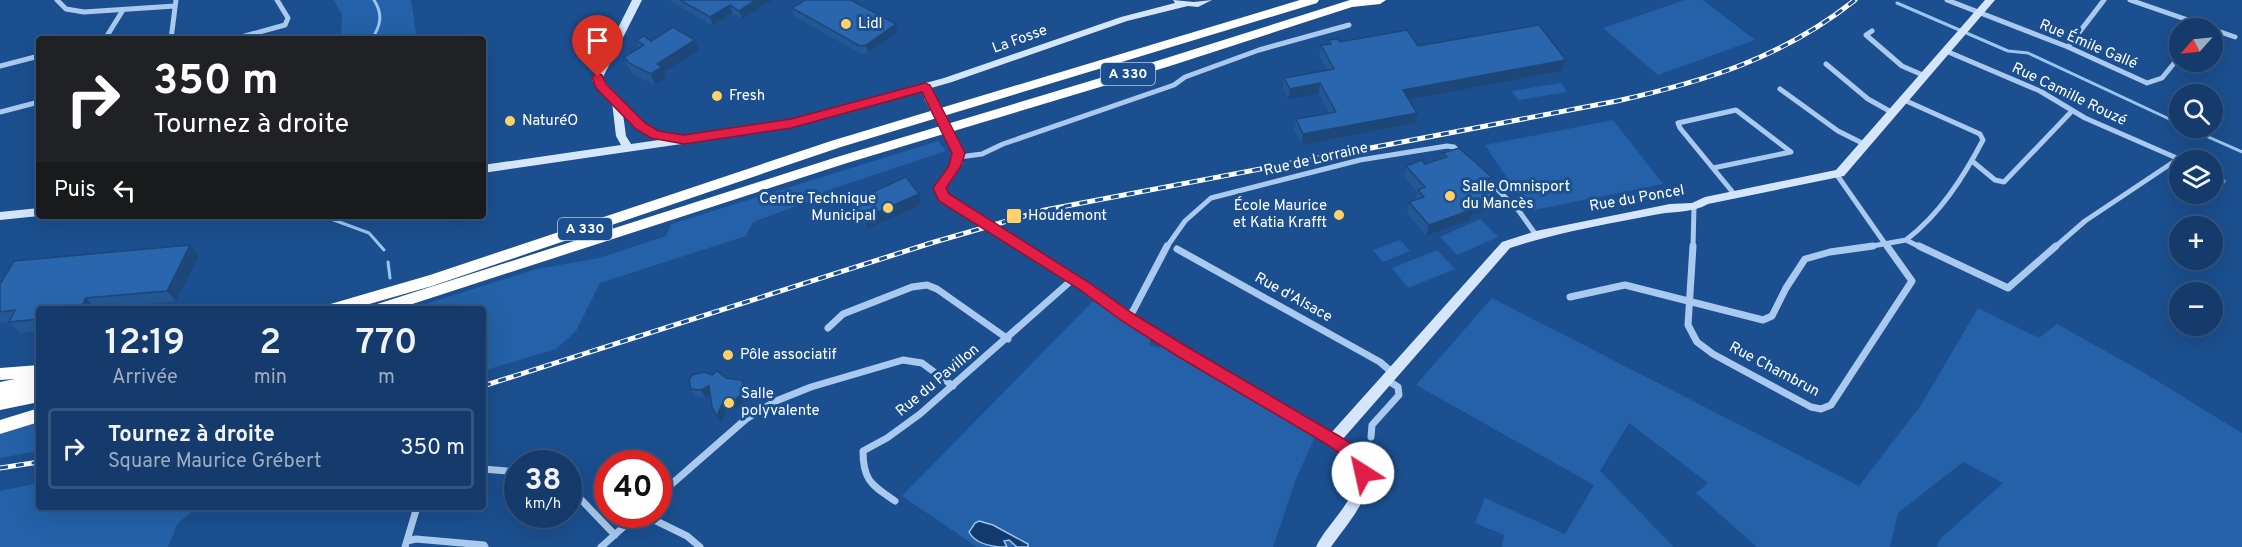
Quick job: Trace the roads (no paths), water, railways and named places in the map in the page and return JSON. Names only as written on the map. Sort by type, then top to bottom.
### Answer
[{"type":"highway","points":[[1207,33],[1290,0]]},
{"type":"highway","name":"A 330","points":[[342,306],[443,276],[836,144],[1313,0]]},
{"type":"highway","points":[[1356,2],[1380,0]]},
{"type":"highway","name":"A 330","points":[[388,306],[832,163],[1165,63],[1356,2]]},
{"type":"highway","points":[[0,374],[36,371]]},
{"type":"highway","points":[[0,389],[36,382]]},
{"type":"highway","points":[[0,404],[36,396]]},
{"type":"highway","points":[[0,427],[36,416]]},
{"type":"street","points":[[57,0],[66,9],[75,12],[123,10],[176,3],[171,36]]},
{"type":"street","points":[[245,36],[285,25],[288,18],[278,0]]},
{"type":"street","points":[[637,0],[597,80],[640,126],[655,135],[684,140]]},
{"type":"street","name":"La Fosse","points":[[1124,20],[1163,0]]},
{"type":"street","name":"La Fosse","points":[[486,169],[791,124],[927,92],[1124,20],[1180,2],[1200,4],[1207,0]]},
{"type":"street","name":"Rue Émile Gallé","points":[[1947,0],[2067,47],[2151,84],[2159,80],[2169,69]]},
{"type":"street","points":[[1886,245],[1837,175],[1866,145],[1990,0]]},
{"type":"street","points":[[2067,47],[2104,0]]},
{"type":"street","points":[[2130,0],[2175,18]]},
{"type":"street","points":[[107,36],[123,10]]},
{"type":"street","points":[[958,153],[988,153],[1003,144],[1174,85],[1185,77],[1259,50],[1349,25]]},
{"type":"street","points":[[1872,31],[1866,34],[1902,66],[1925,76]]},
{"type":"street","points":[[2223,33],[2235,37]]},
{"type":"street","name":"Rue Camille Rouzé","points":[[1946,51],[2040,91],[2061,102],[2072,111],[2169,155]]},
{"type":"street","points":[[0,66],[36,57]]},
{"type":"street","points":[[1826,63],[1868,99],[1893,113]]},
{"type":"street","points":[[1780,90],[1838,131],[1866,145]]},
{"type":"street","points":[[927,92],[958,153],[955,166],[940,188],[941,195],[948,201],[1072,279],[1127,317],[1353,453],[1360,463],[1364,476],[1359,493],[1323,547]]},
{"type":"street","points":[[1570,297],[1625,285],[1758,320],[1768,319],[1772,316],[1790,280],[1804,259],[1849,248],[1886,245],[1906,240],[1918,232],[1972,161],[1983,140],[1980,134],[1904,100]]},
{"type":"street","points":[[616,102],[621,136],[627,147],[638,136],[640,126]]},
{"type":"street","points":[[0,112],[36,103]]},
{"type":"street","points":[[1713,168],[1791,152],[1736,110],[1678,123],[1713,168],[1735,195]]},
{"type":"street","points":[[1972,161],[1995,180],[2004,182],[2072,111]]},
{"type":"street","points":[[607,150],[621,136]]},
{"type":"street","name":"Rue de Lorraine","points":[[1127,317],[1133,311],[1167,243],[1196,210],[1212,198],[1360,160],[1447,146],[1454,147],[1467,159]]},
{"type":"street","points":[[1906,240],[2008,288],[2085,221],[2169,167]]},
{"type":"street","points":[[1480,172],[1519,211],[1536,235]]},
{"type":"street","name":"Rue du Poncel","points":[[1334,440],[1506,245],[1536,235],[1670,208],[1694,207],[1698,203],[1837,175]]},
{"type":"street","name":"Rue Chambrun","points":[[1694,207],[1688,325],[1693,336],[1703,348],[1810,407],[1821,409],[1831,405],[1912,281],[1886,245]]},
{"type":"street","points":[[0,216],[36,212]]},
{"type":"street","name":"Rue d'Alsace","points":[[1177,249],[1380,362],[1391,377]]},
{"type":"street","name":"Rue du Pavillon","points":[[895,501],[866,481],[862,466],[863,451],[887,441],[954,386],[1072,279]]},
{"type":"street","points":[[828,328],[843,314],[912,287],[927,285],[937,289],[1008,339]]},
{"type":"street","points":[[672,484],[740,424],[760,410],[791,394],[903,360],[922,363],[954,386]]},
{"type":"street","points":[[1371,437],[1372,425],[1399,395],[1398,387],[1391,377]]},
{"type":"street","points":[[486,469],[504,471]]},
{"type":"street","points":[[582,501],[615,535]]},
{"type":"street","points":[[416,510],[406,544],[427,540],[484,545],[484,547]]},
{"type":"street","points":[[601,547],[623,528]]},
{"type":"street","points":[[667,528],[690,537],[700,547]]},
{"type":"waterway","points":[[374,0],[379,10],[380,20],[374,36]]},
{"type":"waterway","points":[[1897,3],[2008,51],[2028,53],[2169,119]]},
{"type":"waterway","points":[[2210,138],[2242,152]]},
{"type":"waterway","points":[[331,219],[369,233],[384,250]]},
{"type":"waterway","points":[[388,262],[390,278]]},
{"type":"railway","points":[[486,385],[931,243],[1045,210],[1617,101],[1681,85],[1712,76],[1771,52],[1800,37],[1855,0]]},
{"type":"railway","points":[[0,468],[36,462]]},
{"type":"place","name":"Lidl","points":[[846,24]]},
{"type":"place","name":"Fresh","points":[[717,96]]},
{"type":"place","name":"NaturéO","points":[[510,121]]},
{"type":"place","name":"Salle Omnisport du Mancès","points":[[1450,196]]},
{"type":"place","name":"Centre Technique Municipal","points":[[888,208]]},
{"type":"place","name":"École Maurice et Katia Krafft","points":[[1339,215]]},
{"type":"place","name":"Houdemont","points":[[1014,216]]},
{"type":"place","name":"Pôle associatif","points":[[728,355]]},
{"type":"place","name":"Salle polyvalente","points":[[729,403]]}]
